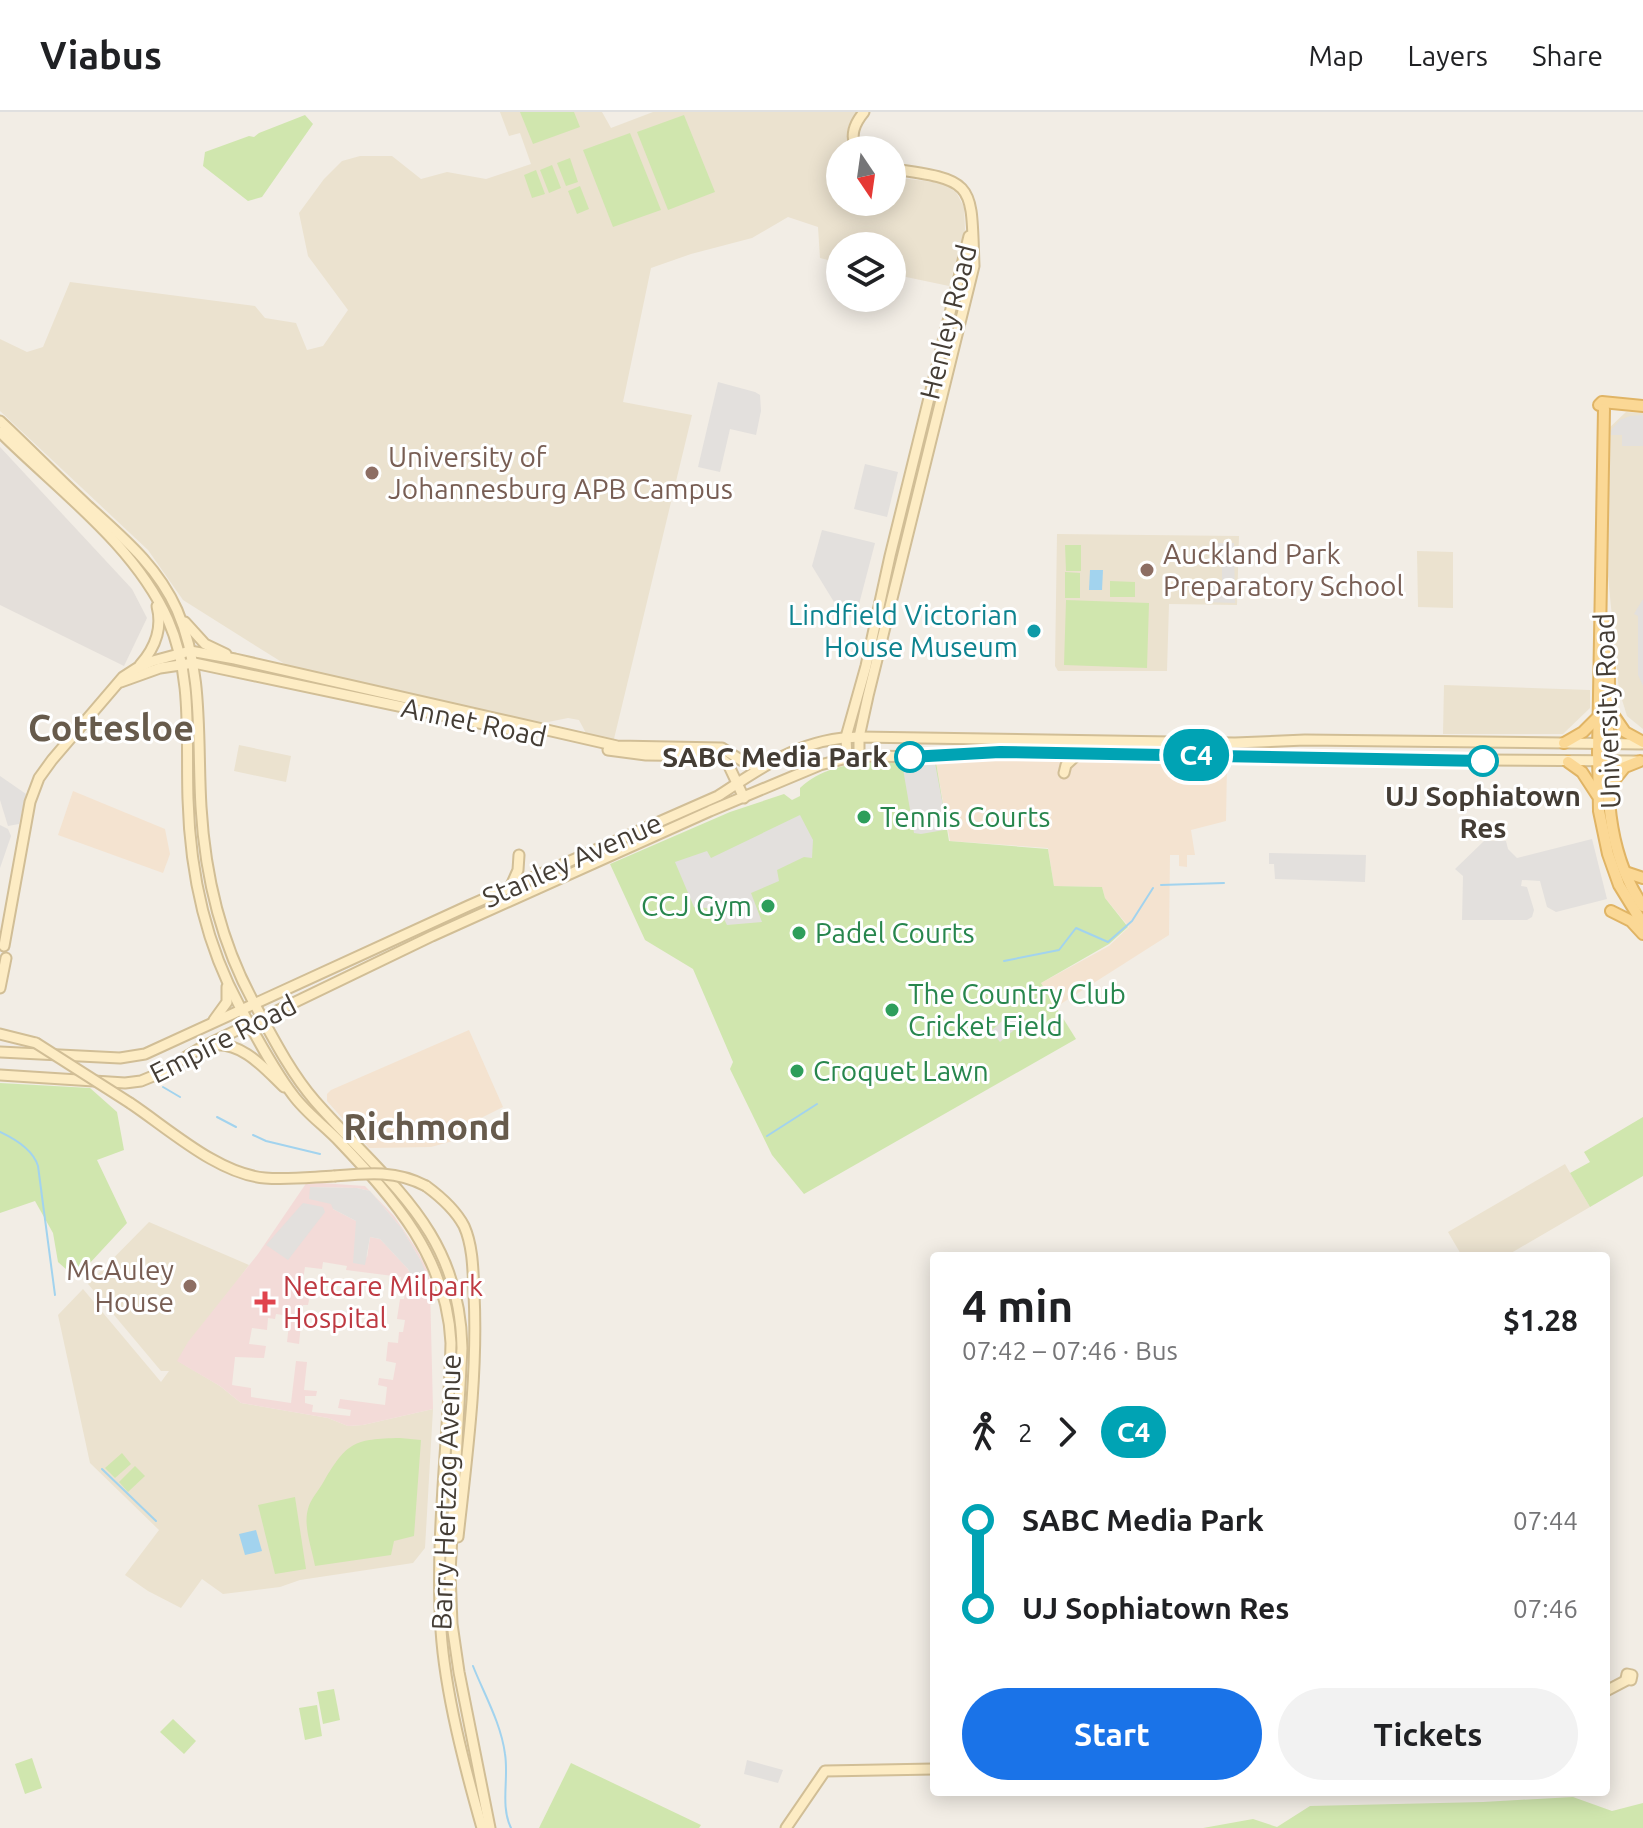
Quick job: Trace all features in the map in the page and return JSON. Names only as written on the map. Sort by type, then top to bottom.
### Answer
[{"type":"main road","points":[[853,136],[854,128],[864,112]]},
{"type":"main road","points":[[906,171],[940,176],[957,184],[970,202],[971,228]]},
{"type":"main road","name":"Henley Road","points":[[859,757],[859,737],[974,266],[971,228]]},
{"type":"main road","name":"Henley Road","points":[[847,758],[846,737],[866,666],[971,228]]},
{"type":"main road","name":"University Road","points":[[1603,745],[1598,717],[1603,407],[1638,406]]},
{"type":"main road","points":[[0,421],[7,435],[126,557],[153,591],[184,656]]},
{"type":"main road","points":[[7,435],[143,556],[190,629],[205,644],[235,659]]},
{"type":"main road","name":"University Road","points":[[1601,586],[1609,645],[1609,709],[1603,745],[1602,830],[1619,885],[1643,924]]},
{"type":"main road","points":[[0,988],[3,958],[9,951],[2,946],[34,787],[52,760],[153,649],[159,631],[159,612],[153,591]]},
{"type":"main road","points":[[177,609],[184,656]]},
{"type":"main road","points":[[137,668],[184,656]]},
{"type":"main road","points":[[124,680],[184,656]]},
{"type":"main road","name":"Annet Road","points":[[184,656],[235,659],[605,743],[649,748],[722,748],[747,764],[762,767]]},
{"type":"main road","name":"Barry Hertzog Avenue","points":[[184,656],[194,663],[198,695],[201,806],[207,864],[225,939],[238,974],[288,1062],[313,1099],[418,1213],[437,1243],[452,1280],[461,1318],[462,1348],[450,1588],[459,1672],[490,1828]]},
{"type":"main road","name":"Barry Hertzog Avenue","points":[[184,656],[189,828],[196,884],[212,943],[227,981],[292,1095],[405,1214],[429,1255],[444,1293],[451,1343],[440,1564],[441,1634],[456,1720],[482,1828]]},
{"type":"main road","name":"Annet Road","points":[[194,663],[613,751],[646,755],[713,755],[728,764],[744,798]]},
{"type":"main road","points":[[1609,709],[1625,732],[1643,743]]},
{"type":"main road","points":[[1564,743],[1583,732],[1598,717]]},
{"type":"main road","name":"Stanley Avenue","points":[[407,934],[718,796],[735,782],[807,745],[846,737],[1235,743],[1305,740],[1643,743]]},
{"type":"main road","name":"Stanley Avenue","points":[[432,936],[710,811],[810,769],[847,758],[931,757],[978,752],[1642,761]]},
{"type":"main road","points":[[1064,773],[1066,765],[1079,753]]},
{"type":"main road","points":[[1568,762],[1603,793],[1625,767],[1642,761]]},
{"type":"main road","name":"University Road","points":[[1603,793],[1625,872]]},
{"type":"main road","points":[[510,888],[518,870],[519,855]]},
{"type":"main road","points":[[1625,872],[1643,878]]},
{"type":"main road","points":[[1625,872],[1643,906]]},
{"type":"main road","points":[[1619,885],[1611,908],[1626,917],[1643,934]]},
{"type":"main road","name":"Empire Road","points":[[0,1052],[131,1058],[407,934]]},
{"type":"main road","name":"Empire Road","points":[[0,1075],[135,1082],[158,1074],[202,1047],[432,936]]},
{"type":"main road","points":[[208,1025],[225,1007],[227,981]]},
{"type":"main road","points":[[3,1034],[36,1043],[194,1147],[244,1174],[265,1178],[384,1172],[405,1176],[426,1186],[449,1205],[464,1226],[470,1247],[475,1382],[450,1588]]},
{"type":"main road","points":[[202,1047],[222,1044],[241,1050],[292,1095]]},
{"type":"main road","points":[[1611,1688],[1633,1675]]},
{"type":"main road","points":[[786,1828],[823,1776],[930,1769]]},
{"type":"shaded area","name":"University of Johannesburg APB Campus","points":[[500,112],[602,112],[611,128],[653,112],[861,112],[855,136],[826,136],[826,216],[906,216],[906,179],[942,183],[956,192],[964,207],[965,230],[949,286],[906,277],[906,232],[826,232],[826,260],[820,258],[818,227],[788,217],[752,238],[651,268],[623,402],[692,415],[613,743],[588,737],[579,720],[568,718],[538,724],[288,666],[183,600],[148,550],[0,411],[0,339],[27,352],[43,347],[70,282],[255,306],[265,318],[296,323],[307,350],[323,346],[348,310],[308,256],[299,213],[324,179],[342,161],[360,156],[392,156],[421,179],[447,172],[486,179],[531,164],[520,133],[509,136]]},
{"type":"shaded area","points":[[718,382],[760,395],[761,411],[756,435],[730,429],[720,472],[698,467]]},
{"type":"shaded area","points":[[1626,412],[1643,413],[1643,729],[1627,716],[1619,690],[1606,555],[1608,429]]},
{"type":"shaded area","points":[[1643,415],[1643,446],[1622,446],[1622,435],[1610,435],[1620,420]]},
{"type":"shaded area","points":[[0,447],[132,589],[147,618],[124,666],[0,605]]},
{"type":"shaded area","points":[[865,464],[898,472],[887,517],[854,509]]},
{"type":"shaded area","points":[[822,530],[875,543],[858,608],[834,602],[812,566]]},
{"type":"shaded area","name":"Auckland Park Preparatory School","points":[[1057,534],[1239,536],[1237,605],[1169,604],[1167,671],[1058,671],[1055,666]]},
{"type":"shaded area","points":[[1211,543],[1234,543],[1235,603],[1205,602],[1204,587],[1222,586],[1222,556],[1212,556]]},
{"type":"shaded area","points":[[1417,551],[1453,552],[1453,608],[1418,607]]},
{"type":"shaded area","points":[[1643,599],[1643,686],[1638,675],[1638,616],[1634,614]]},
{"type":"shaded area","points":[[1444,685],[1590,690],[1590,708],[1563,734],[1443,734]]},
{"type":"shaded area","points":[[239,745],[291,756],[286,782],[234,771]]},
{"type":"shaded area","points":[[966,758],[1225,762],[1226,821],[1191,830],[1195,855],[1187,855],[1187,867],[1179,866],[1179,855],[1170,855],[1169,935],[1056,1007],[1041,983],[1109,946],[1129,927],[1105,898],[1102,887],[1054,886],[1048,848],[950,841],[936,762]]},
{"type":"shaded area","points":[[902,763],[935,763],[947,827],[944,830],[914,833]]},
{"type":"shaded area","points":[[0,776],[26,794],[19,824],[8,826],[0,800]]},
{"type":"shaded area","points":[[73,791],[165,829],[170,854],[163,873],[58,835]]},
{"type":"shaded area","points":[[800,815],[813,840],[812,858],[804,857],[777,870],[779,881],[751,893],[762,922],[727,925],[719,909],[694,907],[675,862],[707,851],[711,858]]},
{"type":"shaded area","points":[[0,825],[8,829],[11,836],[0,868]]},
{"type":"shaded area","points":[[1592,839],[1607,899],[1556,912],[1547,907],[1540,881],[1522,880],[1521,886],[1527,887],[1534,910],[1532,917],[1527,920],[1462,920],[1463,876],[1455,869],[1484,841],[1506,841],[1508,849],[1517,858]]},
{"type":"shaded area","points":[[1269,853],[1366,855],[1365,882],[1275,879],[1274,864],[1269,864]]},
{"type":"shaded area","points":[[1011,1013],[1020,1025],[1000,1042],[991,1031]]},
{"type":"shaded area","points":[[469,1030],[503,1107],[457,1130],[460,1139],[431,1147],[369,1148],[327,1101],[331,1090]]},
{"type":"shaded area","points":[[1565,1164],[1590,1207],[1513,1252],[1460,1252],[1448,1232]]},
{"type":"shaded area","name":"Netcare Milpark Hospital","points":[[307,1182],[365,1186],[370,1191],[310,1187],[334,1205],[333,1209],[356,1221],[367,1258],[370,1237],[380,1239],[408,1269],[414,1283],[421,1261],[402,1229],[371,1192],[394,1216],[417,1250],[429,1274],[433,1409],[348,1426],[328,1418],[241,1403],[220,1386],[177,1361],[188,1342],[258,1254]],"holes":[[[323,1262],[347,1266],[346,1270],[401,1277],[400,1289],[405,1290],[404,1299],[400,1299],[397,1319],[405,1320],[403,1332],[399,1332],[398,1343],[388,1342],[386,1361],[396,1363],[393,1380],[379,1378],[378,1385],[387,1387],[385,1405],[340,1399],[338,1408],[351,1410],[350,1416],[312,1412],[313,1405],[305,1403],[305,1396],[316,1396],[317,1391],[304,1390],[307,1362],[296,1361],[291,1403],[251,1397],[251,1388],[232,1385],[235,1357],[264,1358],[266,1346],[249,1344],[252,1328],[267,1330],[268,1318],[275,1319],[276,1314],[290,1316],[287,1342],[299,1344],[303,1305],[308,1305],[310,1295],[301,1293],[305,1267],[322,1269]]]},
{"type":"shaded area","points":[[310,1187],[370,1191],[402,1229],[428,1279],[415,1284],[408,1269],[380,1239],[370,1237],[365,1265],[353,1263],[356,1221],[333,1209],[331,1204],[309,1199]]},
{"type":"shaded area","points":[[303,1203],[323,1207],[325,1212],[288,1260],[266,1245]]},
{"type":"shaded area","points":[[149,1222],[249,1265],[178,1361],[220,1386],[241,1403],[328,1418],[348,1426],[433,1409],[425,1548],[413,1563],[223,1594],[202,1579],[181,1608],[125,1575],[159,1530],[90,1463],[58,1315],[83,1289],[161,1382],[169,1371],[161,1371],[88,1284]]},
{"type":"shaded area","points":[[747,1760],[783,1770],[778,1783],[744,1774]]},
{"type":"green space","points":[[520,112],[574,112],[580,127],[533,144]]},
{"type":"green space","points":[[305,115],[313,124],[262,197],[248,201],[203,166],[205,152],[249,136],[254,137]]},
{"type":"green space","points":[[684,115],[715,192],[668,210],[637,132]]},
{"type":"green space","points":[[630,133],[661,210],[613,227],[583,150]]},
{"type":"green space","points":[[570,158],[578,182],[566,186],[557,163]]},
{"type":"green space","points":[[552,165],[561,188],[549,193],[540,170]]},
{"type":"green space","points":[[536,170],[545,194],[532,198],[524,175]]},
{"type":"green space","points":[[580,186],[589,209],[577,214],[568,191]]},
{"type":"green space","points":[[1065,545],[1081,545],[1081,571],[1066,571]]},
{"type":"green space","points":[[1065,572],[1080,573],[1080,598],[1065,598]]},
{"type":"green space","points":[[1110,581],[1135,582],[1135,597],[1110,597]]},
{"type":"green space","points":[[1066,600],[1149,603],[1147,668],[1064,665]]},
{"type":"green space","points":[[936,762],[949,841],[1048,849],[1054,886],[1102,887],[1105,898],[1128,927],[1109,944],[1041,983],[1076,1039],[804,1194],[772,1155],[730,1069],[733,1062],[693,969],[645,940],[610,864],[730,812],[784,794],[792,800],[800,796],[800,788],[830,770],[865,763]]},
{"type":"green space","points":[[0,1083],[90,1088],[117,1112],[124,1150],[97,1160],[127,1223],[76,1278],[58,1262],[53,1233],[35,1201],[0,1213]]},
{"type":"green space","points":[[1643,1117],[1643,1176],[1590,1207],[1570,1173],[1590,1162],[1584,1152]]},
{"type":"green space","points":[[400,1438],[421,1440],[414,1536],[394,1541],[391,1555],[315,1566],[307,1530],[308,1509],[332,1468],[353,1445]]},
{"type":"green space","points":[[122,1453],[131,1464],[115,1478],[105,1468]]},
{"type":"green space","points":[[135,1466],[145,1476],[128,1492],[119,1482]]},
{"type":"green space","points":[[295,1497],[306,1569],[275,1574],[258,1505]]},
{"type":"green space","points":[[334,1689],[340,1720],[323,1724],[317,1692]]},
{"type":"green space","points":[[317,1705],[322,1736],[305,1740],[299,1708]]},
{"type":"green space","points":[[173,1719],[196,1741],[184,1754],[160,1732]]},
{"type":"green space","points":[[32,1758],[42,1788],[25,1794],[15,1764]]},
{"type":"green space","points":[[571,1763],[701,1825],[699,1828],[539,1828]]},
{"type":"green space","points":[[1573,1797],[1612,1811],[1643,1803],[1643,1828],[1203,1828],[1253,1819],[1277,1827],[1310,1806]]},
{"type":"water","points":[[1090,570],[1103,570],[1102,590],[1089,590]]},
{"type":"water","points":[[256,1530],[262,1551],[245,1555],[239,1534]]},
{"type":"waterway","points":[[1161,885],[1224,883]]},
{"type":"waterway","points":[[1004,961],[1059,950],[1076,928],[1108,942],[1132,921],[1153,888]]},
{"type":"waterway","points":[[163,1087],[180,1097]]},
{"type":"waterway","points":[[767,1136],[817,1104]]},
{"type":"waterway","points":[[217,1117],[236,1127]]},
{"type":"waterway","points":[[0,1132],[28,1150],[36,1160],[55,1295]]},
{"type":"waterway","points":[[253,1135],[320,1154]]},
{"type":"waterway","points":[[102,1469],[156,1521]]},
{"type":"waterway","points":[[473,1666],[503,1742],[505,1801],[511,1828]]},
{"type":"bus line","name":"C4","points":[[910,757],[1000,752],[1483,761]]},
{"type":"place","name":"University of Johannesburg APB Campus","points":[[372,473]]},
{"type":"place","name":"Auckland Park Preparatory School","points":[[1147,570]]},
{"type":"place","name":"Lindfield Victorian House Museum","points":[[1034,631]]},
{"type":"place","name":"SABC Media Park","points":[[910,757]]},
{"type":"place","name":"UJ Sophiatown Res","points":[[1483,761]]},
{"type":"place","name":"Tennis Courts","points":[[864,817]]},
{"type":"place","name":"CCJ Gym","points":[[768,906]]},
{"type":"place","name":"Padel Courts","points":[[799,933]]},
{"type":"place","name":"The Country Club Cricket Field","points":[[892,1010]]},
{"type":"place","name":"Croquet Lawn","points":[[797,1071]]},
{"type":"place","name":"McAuley House","points":[[190,1286]]},
{"type":"place","name":"Netcare Milpark Hospital","points":[[265,1302]]},
{"type":"district","name":"Cottesloe","points":[[111,728]]},
{"type":"district","name":"Richmond","points":[[427,1127]]}]
